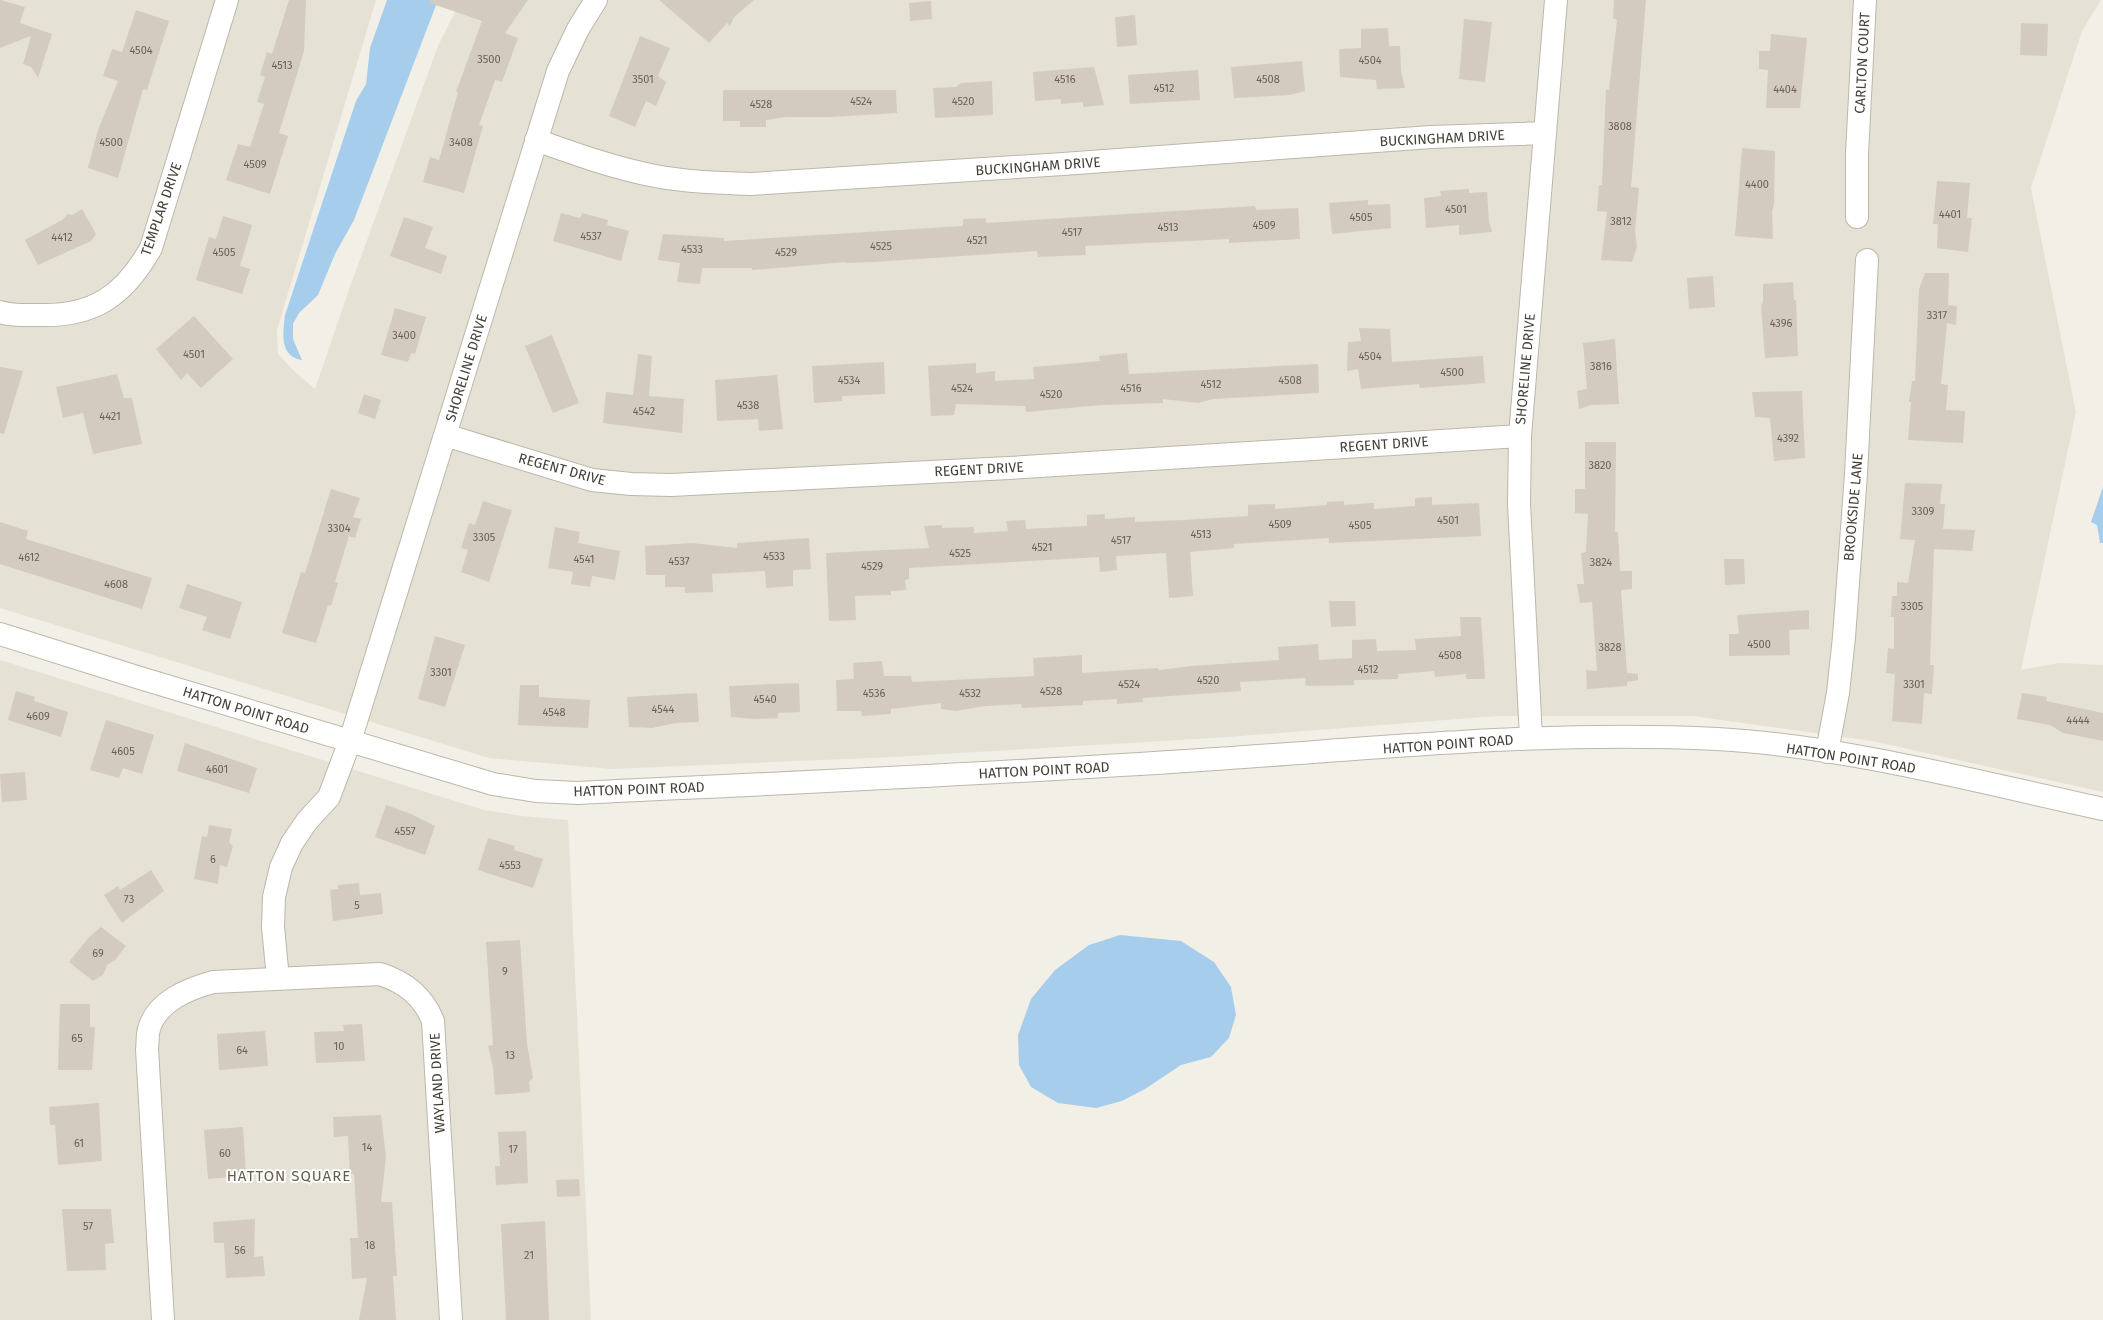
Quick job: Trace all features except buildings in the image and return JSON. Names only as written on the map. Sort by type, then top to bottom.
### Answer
[{"type":"street","name":"TEMPLAR DRIVE","points":[[0,312],[10,315],[61,316],[84,311],[101,303],[124,287],[139,269],[150,248],[227,0]]},
{"type":"street","name":"SHORELINE DRIVE","points":[[350,741],[558,71],[578,29],[596,0]]},
{"type":"street","name":"SHORELINE DRIVE","points":[[1531,738],[1519,504],[1520,436],[1556,0]]},
{"type":"street","name":"CARLTON COURT","points":[[1857,217],[1858,125],[1865,0]]},
{"type":"street","name":"BUCKINGHAM DRIVE","points":[[536,140],[608,165],[655,176],[702,182],[751,184],[1063,164],[1431,137],[1544,134]]},
{"type":"street","name":"BROOKSIDE LANE","points":[[1827,752],[1838,693],[1844,637],[1856,474],[1867,260]]},
{"type":"street","name":"REGENT DRIVE","points":[[445,436],[592,480],[671,486],[1010,468],[1520,436]]},
{"type":"street","name":"HATTON POINT ROAD","points":[[0,634],[494,784],[536,791],[578,793],[1009,773],[1531,738],[1625,736],[1721,740],[1827,752],[1923,770],[2103,809]]},
{"type":"street","points":[[278,979],[273,927],[274,897],[281,868],[292,843],[329,796],[350,741]]},
{"type":"street","name":"WAYLAND DRIVE","points":[[164,1320],[147,1049],[149,1029],[156,1014],[168,1002],[192,988],[213,982],[380,974],[397,980],[412,990],[428,1007],[433,1021],[451,1320]]},
{"type":"shaded area","points":[[0,0],[376,0],[277,330],[278,354],[315,389],[351,284],[438,46],[461,0],[2101,0],[2082,31],[2031,188],[2076,412],[2021,670],[2059,663],[2103,665],[2103,792],[1872,741],[1693,716],[1497,716],[1228,737],[894,757],[611,769],[489,758],[0,608]]},
{"type":"shaded area","points":[[0,660],[484,810],[568,820],[591,1320],[0,1320]]},
{"type":"water","points":[[387,0],[438,0],[354,220],[335,254],[318,295],[299,313],[293,324],[293,339],[302,360],[289,354],[286,349],[283,336],[285,315],[356,101],[366,84],[370,48]]},
{"type":"water","points":[[2103,487],[2103,543],[2100,543],[2097,525],[2091,522]]},
{"type":"water","points":[[1120,935],[1181,941],[1214,962],[1231,987],[1236,1015],[1229,1038],[1211,1057],[1181,1065],[1145,1089],[1122,1101],[1096,1108],[1058,1103],[1031,1087],[1019,1065],[1018,1035],[1031,999],[1055,970],[1089,945]]},
{"type":"district","name":"HATTON SQUARE","points":[[289,1176]]}]
